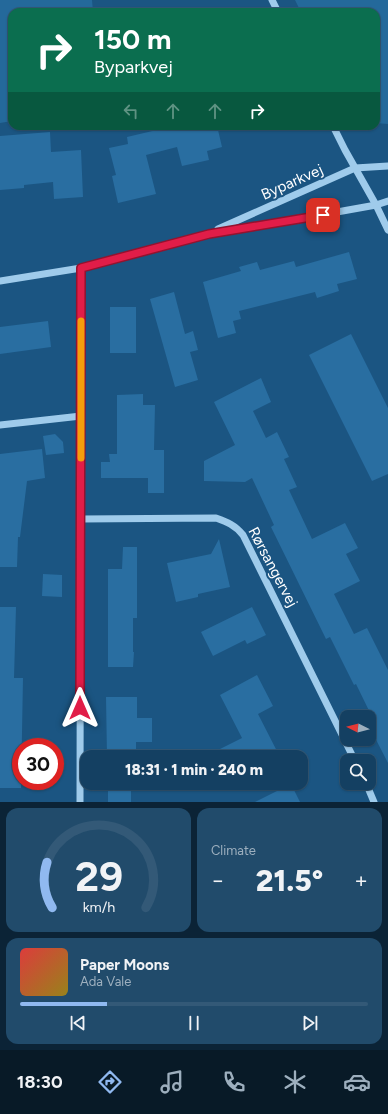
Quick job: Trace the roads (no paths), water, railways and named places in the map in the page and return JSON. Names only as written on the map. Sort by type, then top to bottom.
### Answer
[{"type":"street","points":[[335,130],[388,230]]},
{"type":"street","name":"Byparkvej","points":[[209,234],[355,168],[388,166]]},
{"type":"street","name":"Byparkvej","points":[[0,281],[81,268],[209,234],[376,205],[388,201]]},
{"type":"street","points":[[80,802],[81,268]]},
{"type":"street","points":[[0,425],[81,416]]},
{"type":"street","name":"Rørsangervej","points":[[81,519],[216,518],[237,527],[243,535],[352,754]]},
{"type":"street","points":[[369,790],[374,802]]}]
